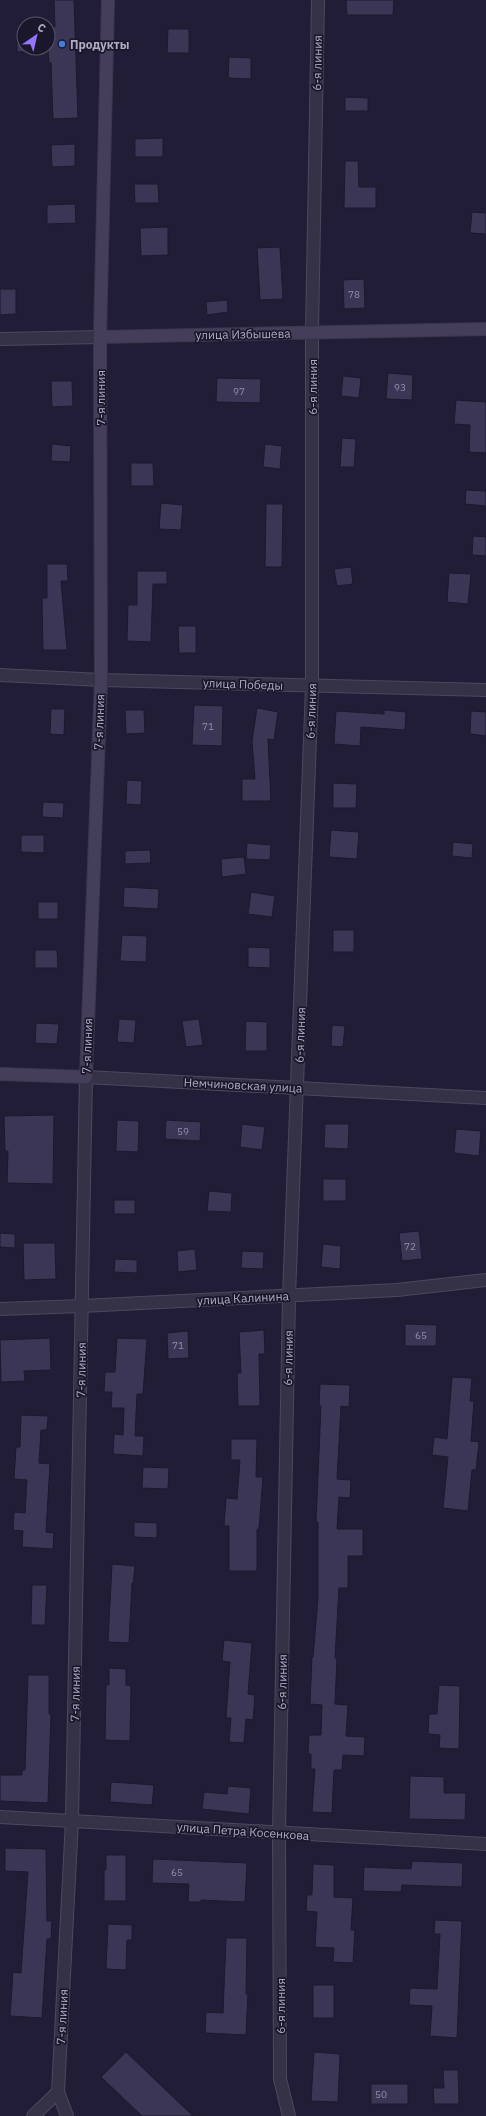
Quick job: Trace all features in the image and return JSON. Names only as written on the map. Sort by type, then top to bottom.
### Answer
[{"type":"main road","name":"7-я линия","points":[[86,1077],[101,680],[100,337],[108,0]]},
{"type":"main road","name":"улица Избышева","points":[[100,337],[486,329]]},
{"type":"main road","name":"Немчиновская улица","points":[[0,1074],[86,1077]]},
{"type":"street","name":"6-я линия","points":[[290,2116],[280,2079],[279,1833],[289,1296],[312,686],[312,332],[318,0]]},
{"type":"street","name":"улица Избышева","points":[[0,339],[100,337]]},
{"type":"street","name":"улица Победы","points":[[0,675],[101,680],[486,690]]},
{"type":"street","name":"Немчиновская улица","points":[[86,1077],[486,1098]]},
{"type":"street","name":"7-я линия","points":[[58,2092],[72,1820],[86,1077]]},
{"type":"street","name":"улица Калинина","points":[[0,1309],[397,1290],[486,1280]]},
{"type":"street","name":"улица Петра Косенкова","points":[[0,1817],[486,1844]]},
{"type":"street","points":[[33,2116],[58,2092],[67,2116]]},
{"type":"building","points":[[54,0],[74,0],[78,118],[53,119],[51,63],[49,63],[48,56],[56,56],[56,16],[55,16]]},
{"type":"building","points":[[346,0],[394,0],[393,15],[347,15]]},
{"type":"building","points":[[168,29],[189,29],[189,53],[167,53]]},
{"type":"building","points":[[229,57],[251,58],[251,79],[228,78]]},
{"type":"building","points":[[345,97],[368,98],[368,111],[345,111]]},
{"type":"building","points":[[163,138],[163,157],[135,157],[135,139]]},
{"type":"building","points":[[75,144],[75,166],[52,167],[51,145]]},
{"type":"building","points":[[345,161],[358,161],[359,187],[376,187],[376,208],[344,208]]},
{"type":"building","points":[[134,184],[158,184],[159,203],[135,203]]},
{"type":"building","points":[[75,204],[76,223],[47,224],[47,205]]},
{"type":"building","points":[[472,212],[486,213],[486,234],[470,233]]},
{"type":"building","points":[[168,227],[168,255],[141,256],[140,228]]},
{"type":"building","points":[[280,247],[283,299],[260,300],[257,248]]},
{"type":"building","points":[[364,279],[365,308],[344,309],[343,280]]},
{"type":"building","points":[[0,289],[16,289],[16,314],[0,315]]},
{"type":"building","points":[[227,300],[228,312],[207,315],[206,302]]},
{"type":"building","points":[[388,373],[413,375],[412,400],[386,399]]},
{"type":"building","points":[[343,376],[361,378],[359,398],[341,396]]},
{"type":"building","points":[[217,378],[261,379],[260,403],[216,402]]},
{"type":"building","points":[[51,381],[72,381],[73,406],[52,407]]},
{"type":"building","points":[[456,400],[486,402],[486,453],[469,452],[470,425],[454,424]]},
{"type":"building","points":[[342,438],[356,439],[354,467],[340,467]]},
{"type":"building","points":[[52,444],[71,446],[70,462],[51,461]]},
{"type":"building","points":[[265,444],[282,446],[280,469],[263,467]]},
{"type":"building","points":[[131,463],[153,463],[154,486],[131,486]]},
{"type":"building","points":[[466,490],[486,491],[486,506],[465,504]]},
{"type":"building","points":[[161,503],[183,505],[181,530],[159,529]]},
{"type":"building","points":[[266,504],[283,504],[282,567],[265,567]]},
{"type":"building","points":[[473,536],[486,537],[486,556],[472,555]]},
{"type":"building","points":[[47,564],[67,564],[68,581],[61,581],[67,650],[43,650],[42,598],[47,598]]},
{"type":"building","points":[[351,567],[353,584],[337,586],[334,569]]},
{"type":"building","points":[[137,571],[167,571],[167,584],[153,584],[151,642],[127,641],[128,605],[137,605]]},
{"type":"building","points":[[449,573],[471,574],[468,604],[447,602]]},
{"type":"building","points":[[178,626],[196,626],[196,653],[179,653]]},
{"type":"building","points":[[194,705],[223,706],[222,746],[192,745]]},
{"type":"building","points":[[257,708],[278,712],[274,740],[268,739],[271,801],[242,801],[242,779],[255,779],[252,741]]},
{"type":"building","points":[[51,709],[65,709],[64,735],[50,734]]},
{"type":"building","points":[[125,710],[144,710],[145,733],[126,734]]},
{"type":"building","points":[[384,710],[406,712],[405,730],[361,727],[360,746],[334,744],[336,711],[384,714]]},
{"type":"building","points":[[471,711],[486,712],[486,736],[470,734]]},
{"type":"building","points":[[127,780],[142,781],[141,805],[126,804]]},
{"type":"building","points":[[333,783],[357,784],[356,808],[333,808]]},
{"type":"building","points":[[43,802],[64,803],[63,818],[42,817]]},
{"type":"building","points":[[331,830],[359,832],[357,859],[329,857]]},
{"type":"building","points":[[21,835],[44,835],[44,853],[21,852]]},
{"type":"building","points":[[453,842],[473,844],[472,858],[452,856]]},
{"type":"building","points":[[247,843],[271,845],[270,860],[246,859]]},
{"type":"building","points":[[150,850],[151,863],[125,864],[125,851]]},
{"type":"building","points":[[244,857],[246,874],[222,877],[221,859]]},
{"type":"building","points":[[124,887],[159,889],[158,909],[123,907]]},
{"type":"building","points":[[251,892],[275,896],[272,917],[248,914]]},
{"type":"building","points":[[38,902],[58,902],[58,919],[38,919]]},
{"type":"building","points":[[333,930],[354,930],[354,952],[333,952]]},
{"type":"building","points":[[122,935],[147,936],[146,962],[120,961]]},
{"type":"building","points":[[248,947],[270,948],[270,968],[248,967]]},
{"type":"building","points":[[35,950],[57,950],[58,968],[35,968]]},
{"type":"building","points":[[119,1019],[136,1020],[134,1043],[117,1042]]},
{"type":"building","points":[[199,1019],[203,1045],[186,1047],[182,1021]]},
{"type":"building","points":[[246,1021],[267,1022],[267,1051],[245,1051]]},
{"type":"building","points":[[36,1023],[59,1024],[57,1044],[35,1043]]},
{"type":"building","points":[[332,1025],[345,1026],[343,1047],[331,1046]]},
{"type":"building","points":[[54,1115],[53,1184],[7,1183],[8,1151],[5,1151],[4,1116]]},
{"type":"building","points":[[117,1120],[139,1121],[138,1152],[116,1151]]},
{"type":"building","points":[[166,1120],[201,1122],[200,1141],[165,1139]]},
{"type":"building","points":[[242,1124],[265,1127],[262,1150],[240,1147]]},
{"type":"building","points":[[325,1124],[349,1124],[348,1149],[324,1148]]},
{"type":"building","points":[[456,1129],[481,1131],[479,1156],[454,1153]]},
{"type":"building","points":[[323,1179],[346,1179],[346,1201],[323,1201]]},
{"type":"building","points":[[209,1191],[232,1193],[231,1212],[207,1211]]},
{"type":"building","points":[[114,1200],[135,1200],[135,1214],[114,1214]]},
{"type":"building","points":[[419,1231],[422,1259],[402,1261],[399,1233]]},
{"type":"building","points":[[0,1233],[15,1234],[15,1248],[0,1247]]},
{"type":"building","points":[[23,1243],[55,1243],[56,1279],[24,1280]]},
{"type":"building","points":[[323,1244],[341,1246],[340,1269],[321,1267]]},
{"type":"building","points":[[195,1249],[197,1270],[178,1272],[177,1251]]},
{"type":"building","points":[[242,1251],[264,1252],[263,1269],[241,1268]]},
{"type":"building","points":[[115,1259],[137,1260],[137,1273],[114,1272]]},
{"type":"building","points":[[405,1324],[437,1325],[436,1346],[405,1346]]},
{"type":"building","points":[[264,1330],[265,1354],[259,1354],[260,1406],[238,1406],[237,1373],[241,1373],[239,1332]]},
{"type":"building","points":[[188,1331],[189,1358],[168,1359],[167,1333]]},
{"type":"building","points":[[50,1338],[51,1370],[24,1371],[25,1381],[1,1382],[0,1340]]},
{"type":"building","points":[[117,1338],[147,1339],[143,1394],[137,1394],[135,1436],[144,1436],[143,1456],[113,1454],[114,1434],[123,1435],[124,1408],[111,1408],[112,1392],[104,1392],[105,1372],[115,1372]]},
{"type":"building","points":[[452,1377],[472,1378],[470,1401],[474,1401],[471,1441],[479,1442],[476,1470],[472,1470],[468,1511],[443,1508],[448,1457],[432,1455],[434,1437],[447,1439]]},
{"type":"building","points":[[320,1384],[350,1385],[349,1407],[341,1406],[337,1479],[351,1480],[350,1498],[339,1497],[337,1529],[363,1529],[363,1556],[348,1556],[348,1588],[339,1588],[335,1658],[337,1658],[335,1704],[348,1705],[346,1736],[365,1737],[364,1756],[343,1755],[342,1770],[334,1770],[332,1813],[312,1812],[315,1769],[311,1769],[311,1754],[308,1754],[309,1735],[321,1735],[322,1705],[310,1704],[312,1657],[318,1599],[318,1522],[316,1522],[321,1406],[319,1406]]},
{"type":"building","points":[[21,1415],[48,1416],[47,1430],[41,1430],[39,1463],[50,1464],[46,1532],[54,1533],[53,1549],[22,1547],[23,1531],[13,1530],[14,1512],[25,1513],[27,1480],[14,1479],[16,1447],[20,1447]]},
{"type":"building","points":[[231,1439],[257,1439],[256,1477],[263,1477],[259,1529],[257,1529],[257,1571],[229,1571],[229,1526],[224,1526],[226,1498],[237,1499],[240,1460],[231,1460]]},
{"type":"building","points":[[143,1467],[169,1468],[168,1489],[142,1488]]},
{"type":"building","points":[[134,1522],[157,1523],[157,1538],[134,1537]]},
{"type":"building","points":[[112,1564],[135,1566],[133,1584],[132,1583],[129,1643],[108,1642]]},
{"type":"building","points":[[32,1585],[47,1585],[45,1625],[31,1625]]},
{"type":"building","points":[[224,1640],[252,1643],[248,1694],[255,1695],[253,1720],[246,1719],[244,1743],[229,1742],[231,1718],[226,1718],[230,1662],[222,1661]]},
{"type":"building","points":[[109,1668],[126,1669],[126,1685],[131,1686],[130,1741],[105,1740],[106,1685],[109,1685]]},
{"type":"building","points":[[28,1675],[49,1675],[49,1714],[51,1714],[48,1803],[0,1801],[0,1775],[22,1775],[22,1770],[25,1770]]},
{"type":"building","points":[[439,1685],[460,1686],[459,1749],[439,1748],[440,1735],[428,1734],[429,1714],[437,1714]]},
{"type":"building","points":[[410,1776],[444,1777],[444,1793],[466,1793],[465,1820],[409,1819]]},
{"type":"building","points":[[111,1782],[154,1785],[152,1805],[110,1802]]},
{"type":"building","points":[[228,1786],[251,1788],[249,1814],[202,1809],[204,1792],[227,1794]]},
{"type":"building","points":[[5,1848],[46,1849],[47,1921],[52,1921],[51,1939],[47,1939],[42,2018],[10,2016],[13,1972],[21,1973],[28,1872],[5,1871]]},
{"type":"building","points":[[106,1855],[126,1855],[126,1901],[104,1901],[104,1870],[106,1870]]},
{"type":"building","points":[[153,1859],[247,1863],[245,1902],[201,1900],[201,1902],[188,1902],[189,1884],[152,1883]]},
{"type":"building","points":[[412,1861],[463,1863],[462,1887],[402,1885],[401,1892],[363,1891],[364,1867],[411,1869]]},
{"type":"building","points":[[313,1864],[334,1865],[334,1897],[353,1898],[351,1930],[355,1930],[353,1963],[333,1962],[334,1948],[315,1947],[317,1912],[306,1911],[307,1895],[312,1895]]},
{"type":"building","points":[[435,1920],[462,1921],[457,2038],[430,2036],[432,2006],[409,2005],[410,1988],[437,1989],[440,1934],[434,1934]]},
{"type":"building","points":[[108,1924],[132,1925],[132,1940],[127,1940],[126,1970],[106,1969]]},
{"type":"building","points":[[226,1938],[247,1938],[246,1994],[248,1994],[246,2035],[205,2033],[206,2012],[223,2013]]},
{"type":"building","points":[[313,1985],[334,1985],[334,2018],[313,2018]]},
{"type":"building","points":[[126,2052],[193,2116],[142,2116],[101,2077]]},
{"type":"building","points":[[314,2052],[340,2054],[338,2102],[311,2101]]},
{"type":"building","points":[[443,2070],[458,2070],[459,2104],[434,2104],[433,2088],[444,2088]]},
{"type":"building","points":[[371,2084],[408,2084],[408,2104],[371,2104]]},
{"type":"place","name":"Продукты","points":[[62,44]]}]
